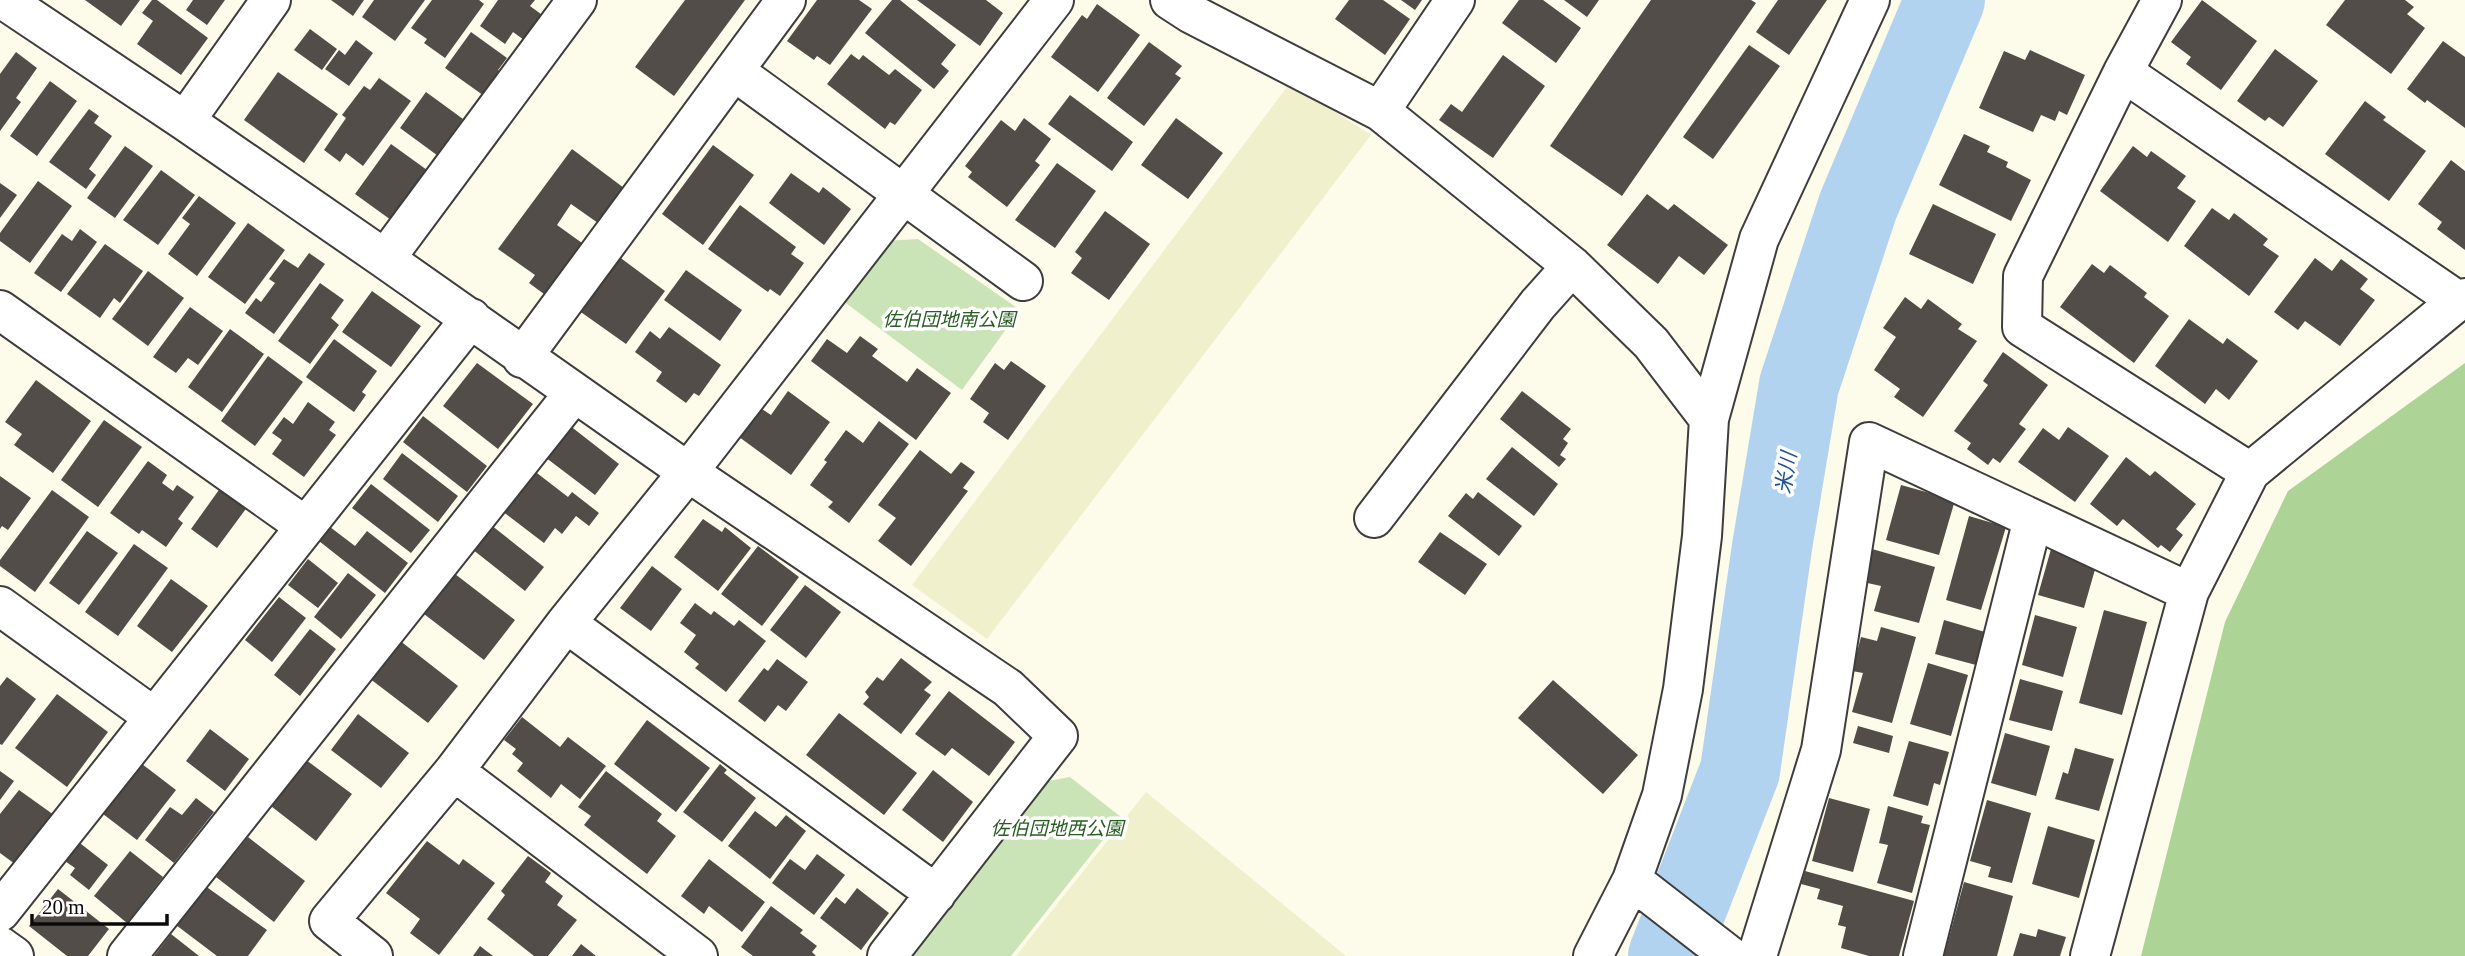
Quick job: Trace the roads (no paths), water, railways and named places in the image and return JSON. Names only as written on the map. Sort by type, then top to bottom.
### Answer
[{"type":"street","points":[[4,0],[386,259],[688,472],[1008,688],[1058,736],[887,956]]},
{"type":"street","points":[[185,121],[271,0]]},
{"type":"street","points":[[386,259],[577,0]]},
{"type":"street","points":[[523,358],[786,0]]},
{"type":"street","points":[[373,956],[328,922],[454,771],[566,623],[688,472],[1054,0]]},
{"type":"street","points":[[1380,111],[1455,0]]},
{"type":"street","points":[[1593,956],[1640,886],[1662,795],[1683,689],[1702,536],[1709,419],[1759,239],[1870,0]]},
{"type":"street","points":[[2162,0],[2123,72],[2023,276],[2022,327],[2250,472]]},
{"type":"street","points":[[1187,4],[1380,111],[1572,266],[1651,343],[1709,419]]},
{"type":"street","points":[[2090,956],[2189,592],[2250,472],[2462,299],[2123,72]]},
{"type":"street","points":[[745,79],[1023,281]]},
{"type":"street","points":[[1374,518],[1538,304],[1572,266]]},
{"type":"street","points":[[0,310],[305,526]]},
{"type":"street","points":[[0,912],[471,318]]},
{"type":"street","points":[[127,956],[574,393]]},
{"type":"street","points":[[1757,956],[1821,750],[1869,442],[2189,592]]},
{"type":"street","points":[[1923,956],[2033,519]]},
{"type":"street","points":[[0,606],[154,717]]},
{"type":"street","points":[[566,623],[936,894]]},
{"type":"street","points":[[454,771],[698,956]]},
{"type":"street","points":[[1640,886],[1730,956]]},
{"type":"street","points":[[0,946],[14,956]]},
{"type":"waterway","name":"米川","points":[[1668,956],[1740,771],[1772,547],[1799,385],[1858,206],[1945,0]]},
{"type":"park label","name":"佐伯団地南公園","points":[[949,319]]},
{"type":"park label","name":"佐伯団地西公園","points":[[1057,828]]}]
